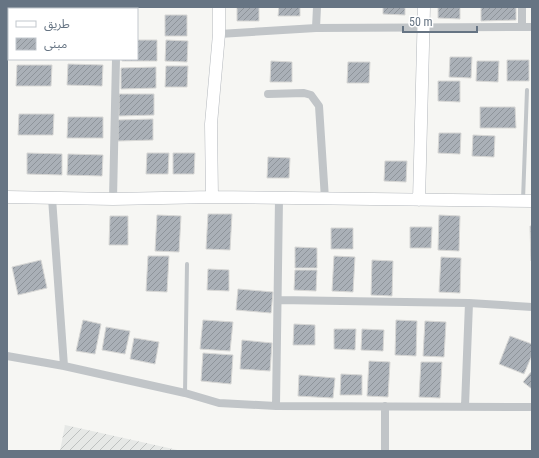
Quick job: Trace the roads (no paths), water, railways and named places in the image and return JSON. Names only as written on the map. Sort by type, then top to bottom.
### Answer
[{"type":"main road","points":[[212,197],[212,124],[219,34],[218,7]]},
{"type":"main road","points":[[419,200],[424,7]]},
{"type":"main road","points":[[7,197],[113,199],[212,197],[528,201]]},
{"type":"street","points":[[316,7],[316,28]]},
{"type":"street","points":[[522,7],[522,27]]},
{"type":"street","points":[[219,34],[316,28],[532,27]]},
{"type":"street","points":[[113,199],[116,60]]},
{"type":"street","points":[[268,94],[304,93],[311,95],[319,106],[325,199]]},
{"type":"street","points":[[52,198],[64,366]]},
{"type":"street","points":[[276,406],[279,198]]},
{"type":"street","points":[[278,300],[469,303],[532,307]]},
{"type":"street","points":[[465,406],[469,303]]},
{"type":"street","points":[[7,356],[64,366],[185,393],[219,403],[276,406],[532,406]]},
{"type":"street","points":[[385,406],[385,451]]},
{"type":"lane","points":[[527,90],[528,201]]},
{"type":"lane","points":[[185,393],[187,264]]}]
